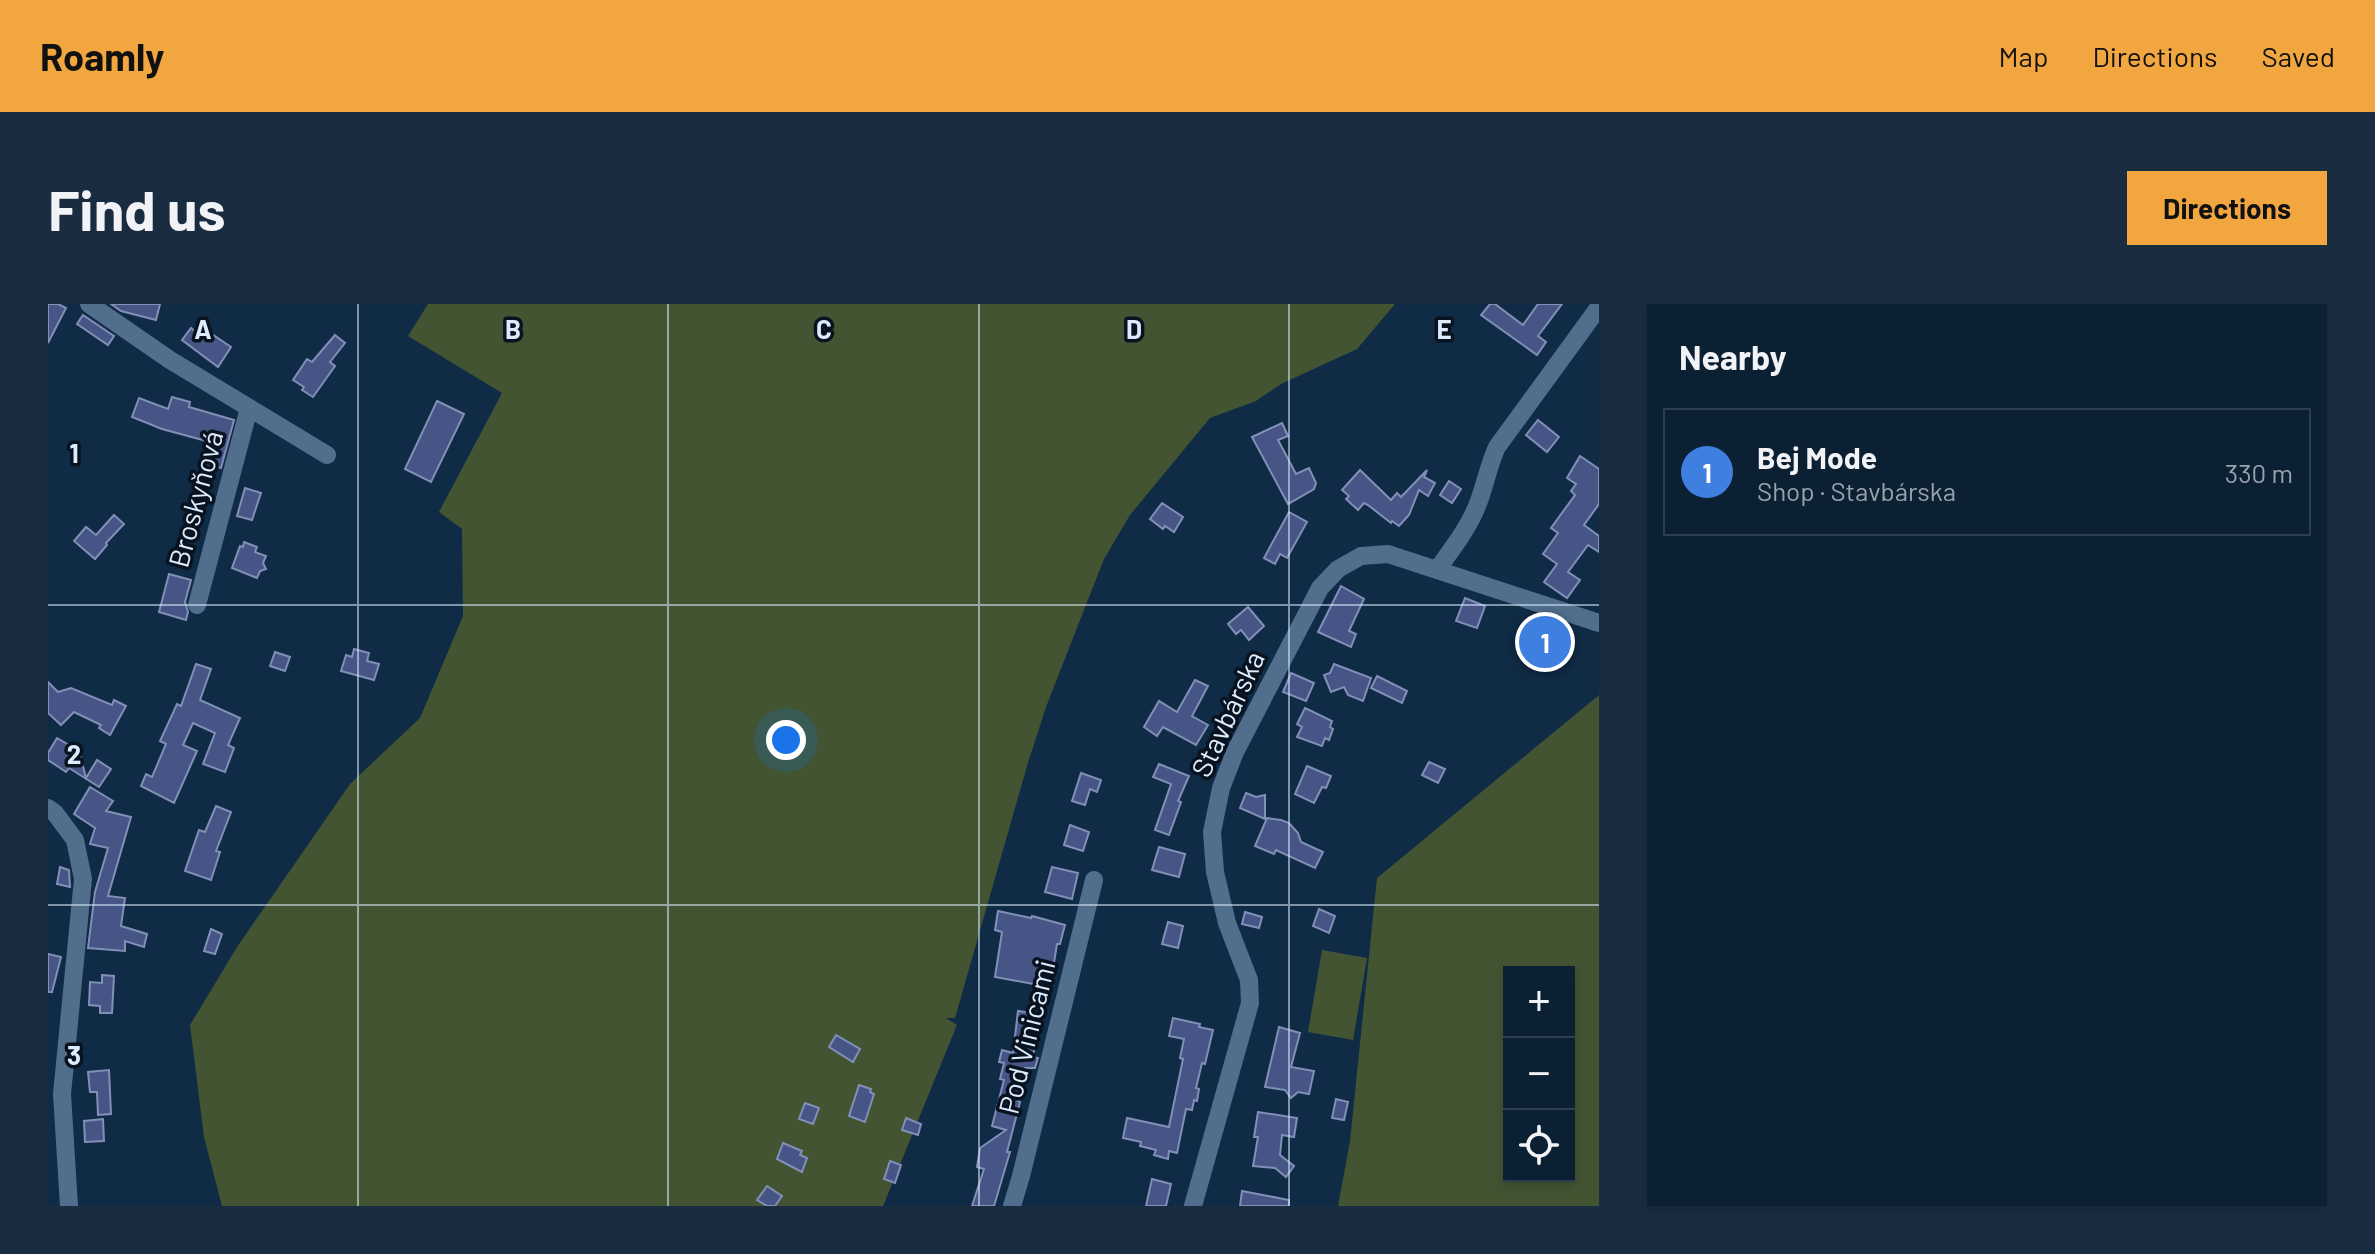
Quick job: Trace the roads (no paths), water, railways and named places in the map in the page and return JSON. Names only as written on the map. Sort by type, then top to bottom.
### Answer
[{"type":"street","name":"Broskyňová","points":[[89,304],[170,360],[327,455]]},
{"type":"street","points":[[1437,570],[1477,506],[1497,447],[1599,307]]},
{"type":"street","name":"Broskyňová","points":[[197,605],[249,408]]},
{"type":"street","name":"Stavbárska","points":[[1193,1206],[1250,1003],[1249,980],[1227,923],[1215,872],[1212,832],[1221,788],[1235,752],[1320,588],[1338,569],[1361,556],[1388,554],[1599,623]]},
{"type":"street","points":[[48,808],[75,840],[83,879],[62,1094],[69,1206]]},
{"type":"street","name":"Pod Vinicami","points":[[1012,1206],[1094,880]]},
{"type":"place","name":"Bej Mode","points":[[1545,642]]}]
